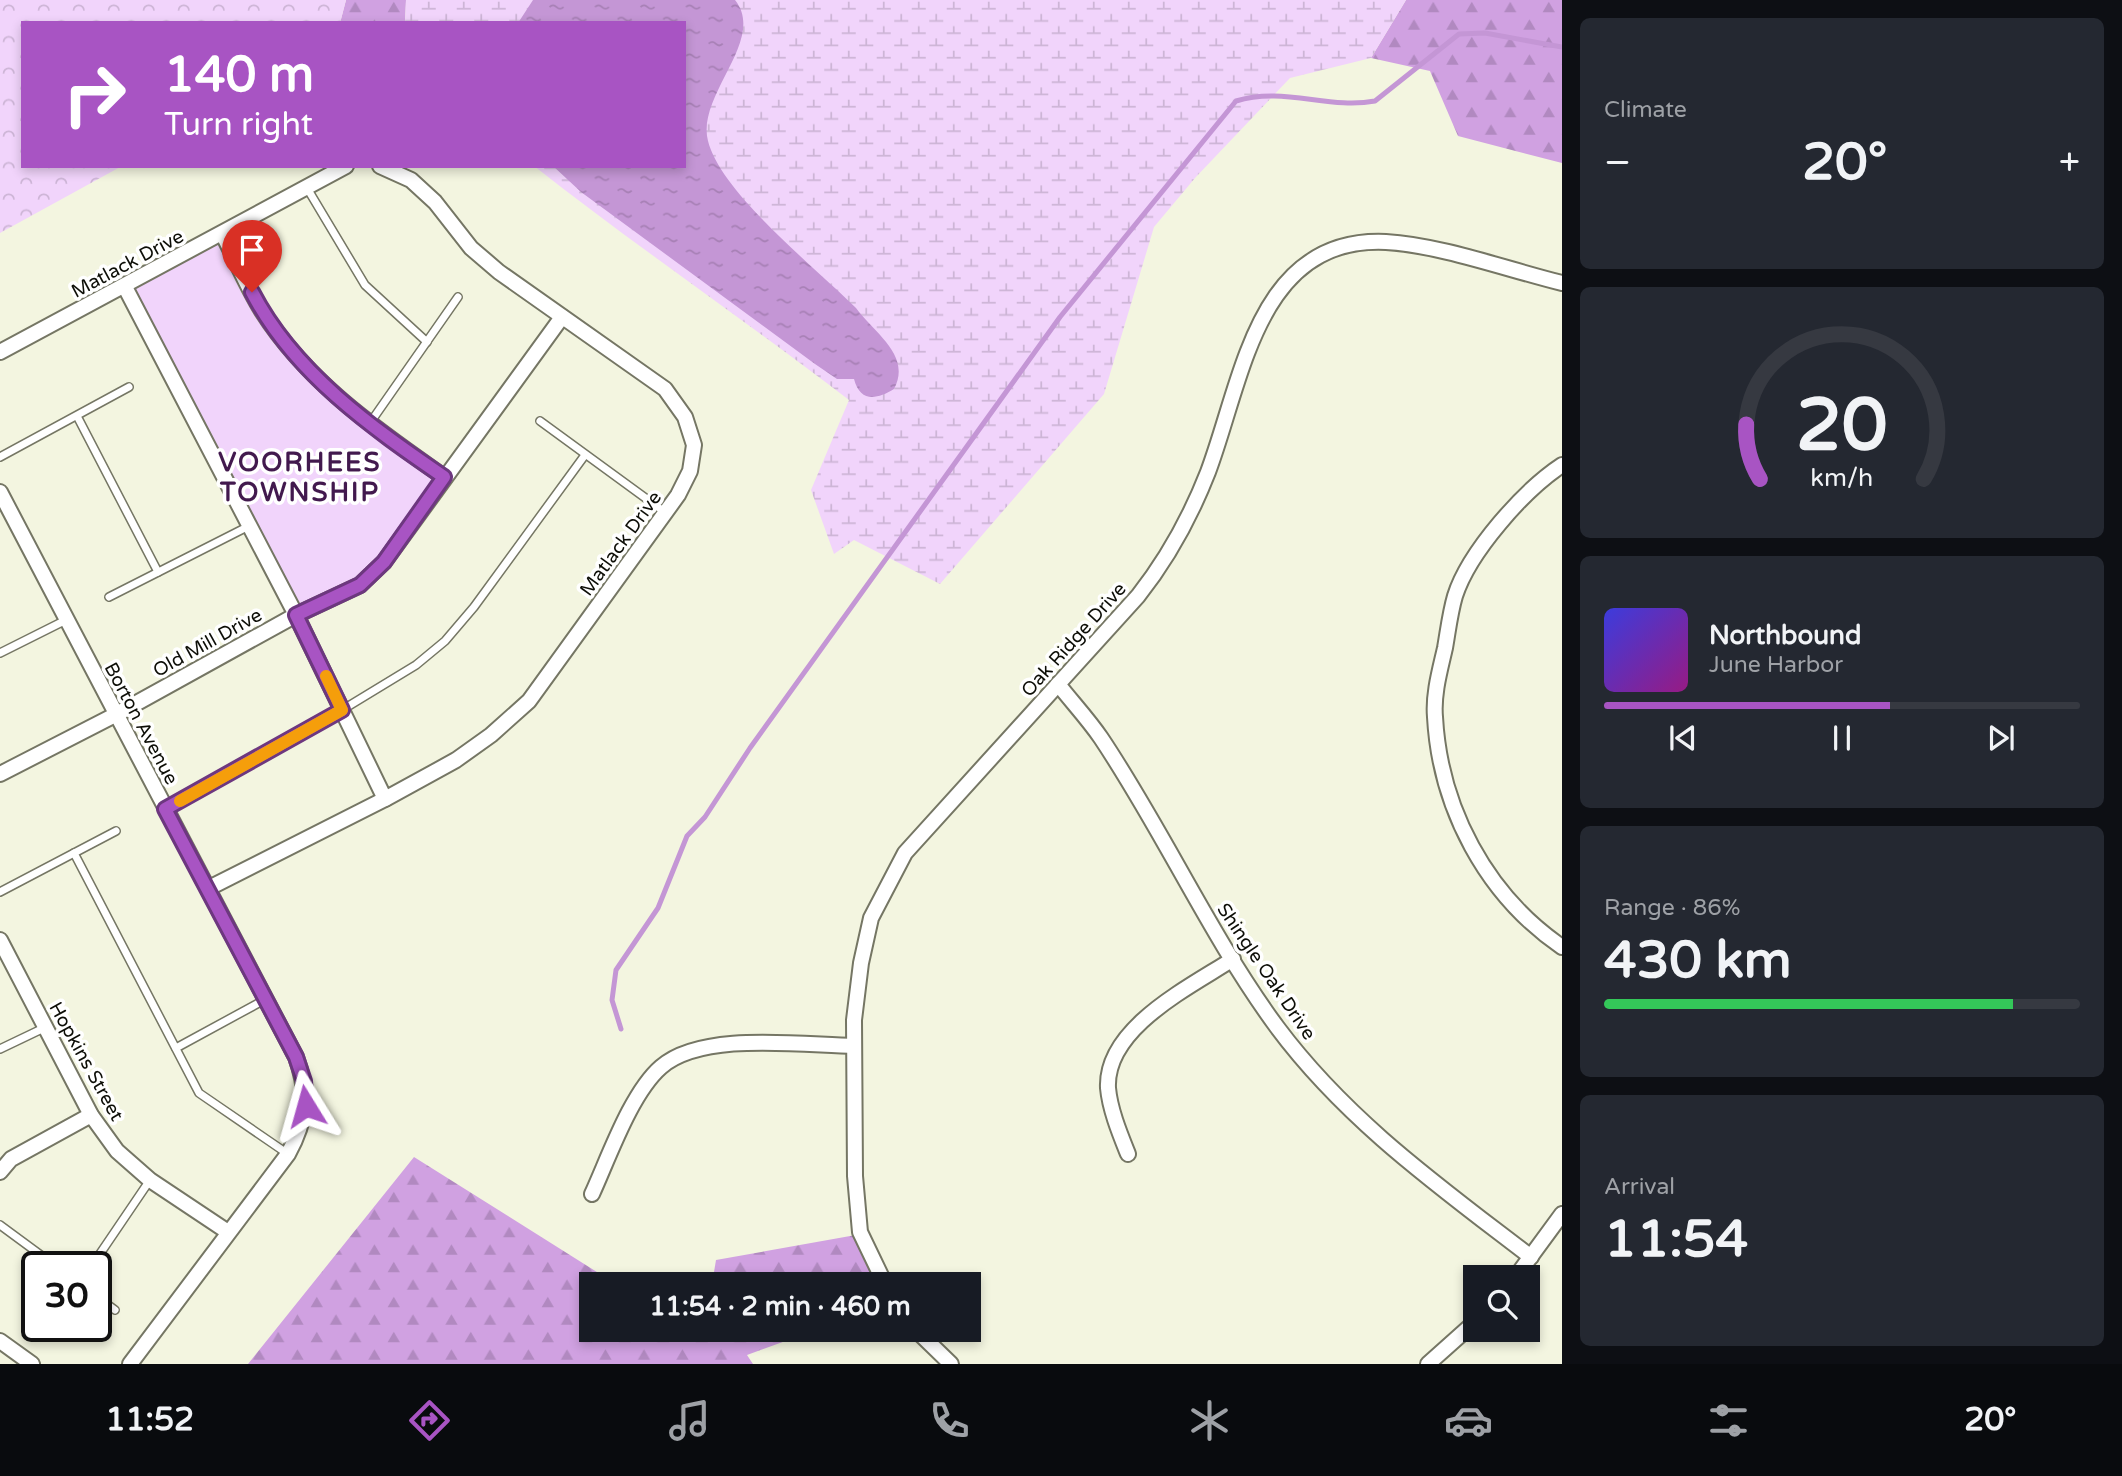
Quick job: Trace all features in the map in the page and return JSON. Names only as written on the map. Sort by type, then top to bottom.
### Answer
[{"type":"street","name":"Matlack Drive","points":[[0,352],[342,168]]},
{"type":"street","name":"Matlack Drive","points":[[209,888],[385,799],[456,760],[492,735],[529,701],[666,513],[690,471],[694,445],[685,417],[665,389],[562,317],[471,248],[435,202],[411,180],[384,168]]},
{"type":"street","points":[[223,234],[262,312],[311,373],[369,424],[444,477]]},
{"type":"street","name":"Oak Ridge Drive","points":[[879,1272],[860,1232],[855,1176],[854,1046],[861,963],[871,918],[885,886],[905,853],[1163,565],[1182,532],[1208,472],[1259,324],[1292,275],[1317,256],[1343,245],[1386,242],[1419,247],[1562,283]]},
{"type":"street","points":[[125,287],[296,615],[385,799]]},
{"type":"street","name":"Old Mill Drive","points":[[0,775],[296,615],[360,585],[384,562],[562,317]]},
{"type":"street","points":[[1562,465],[1516,507],[1466,570],[1455,596],[1434,715],[1443,777],[1476,857],[1529,920],[1562,947]]},
{"type":"street","name":"Borton Avenue","points":[[0,492],[115,715],[209,888],[266,999],[304,1081],[306,1106],[300,1131],[288,1154],[130,1364]]},
{"type":"street","name":"Shingle Oak Drive","points":[[1058,684],[1100,736],[1277,1027],[1334,1096],[1387,1146],[1531,1257]]},
{"type":"street","name":"Hopkins Street","points":[[0,940],[91,1115],[117,1150],[150,1180],[228,1233]]},
{"type":"street","points":[[1128,1154],[1108,1087],[1112,1062],[1119,1045],[1132,1030],[1166,1003],[1233,958]]},
{"type":"street","points":[[592,1194],[639,1095],[660,1068],[684,1052],[740,1045],[854,1046]]},
{"type":"street","points":[[0,1172],[11,1159],[91,1115]]},
{"type":"street","points":[[1525,1265],[1562,1214]]},
{"type":"street","points":[[1428,1364],[1463,1333]]},
{"type":"street","points":[[0,1341],[32,1364]]},
{"type":"street","points":[[928,1342],[951,1364]]},
{"type":"lane","points":[[307,188],[365,285],[427,342]]},
{"type":"lane","points":[[369,424],[458,297]]},
{"type":"lane","points":[[0,457],[129,387]]},
{"type":"lane","points":[[76,416],[158,572]]},
{"type":"lane","points":[[540,421],[666,513]]},
{"type":"lane","points":[[165,809],[342,710],[416,665],[444,641],[474,607],[585,454]]},
{"type":"lane","points":[[109,597],[249,526]]},
{"type":"lane","points":[[0,653],[66,620]]},
{"type":"lane","points":[[0,892],[116,831]]},
{"type":"lane","points":[[74,853],[199,1093],[288,1154]]},
{"type":"lane","points":[[176,1048],[266,999]]},
{"type":"lane","points":[[0,1049],[46,1026]]},
{"type":"lane","points":[[102,1251],[150,1180]]},
{"type":"lane","points":[[0,1225],[35,1251]]},
{"type":"green space","points":[[0,0],[346,0],[341,21],[21,21],[21,168],[118,168],[0,233]]},
{"type":"green space","points":[[346,0],[406,0],[405,21],[341,21]]},
{"type":"green space","points":[[406,0],[1406,0],[1371,58],[1290,78],[1195,178],[1154,227],[1104,394],[940,584],[854,540],[834,554],[811,490],[849,400],[537,168],[686,168],[686,21],[405,21]]},
{"type":"green space","points":[[1406,0],[1562,0],[1562,163],[1458,136],[1430,71],[1371,58]]},
{"type":"green space","points":[[223,235],[262,312],[311,373],[444,477],[360,585],[296,615],[125,287]]},
{"type":"green space","points":[[414,1157],[597,1272],[579,1272],[579,1342],[783,1342],[747,1355],[753,1364],[248,1364]]},
{"type":"green space","points":[[867,1233],[884,1272],[714,1272],[716,1260]]},
{"type":"water","points":[[533,0],[735,0],[743,16],[743,32],[707,123],[708,141],[716,161],[750,206],[856,308],[888,345],[898,366],[894,389],[870,397],[860,392],[854,379],[837,379],[581,192],[555,168],[686,168],[686,21],[519,21]]},
{"type":"waterway","points":[[621,1029],[612,1000],[616,970],[658,908],[687,836],[705,817],[750,748],[1060,317],[1236,101],[1271,96],[1340,103],[1375,101],[1459,34],[1485,33],[1562,47]]},
{"type":"slow traffic","points":[[180,801],[342,710],[326,676]]},
{"type":"district","name":"VOORHEES TOWNSHIP","points":[[300,477]]},
{"type":"route","points":[[252,292],[262,312],[311,373],[375,429],[444,477],[384,562],[360,585],[296,615],[342,710],[165,809],[296,1057],[304,1081],[306,1106]]}]
